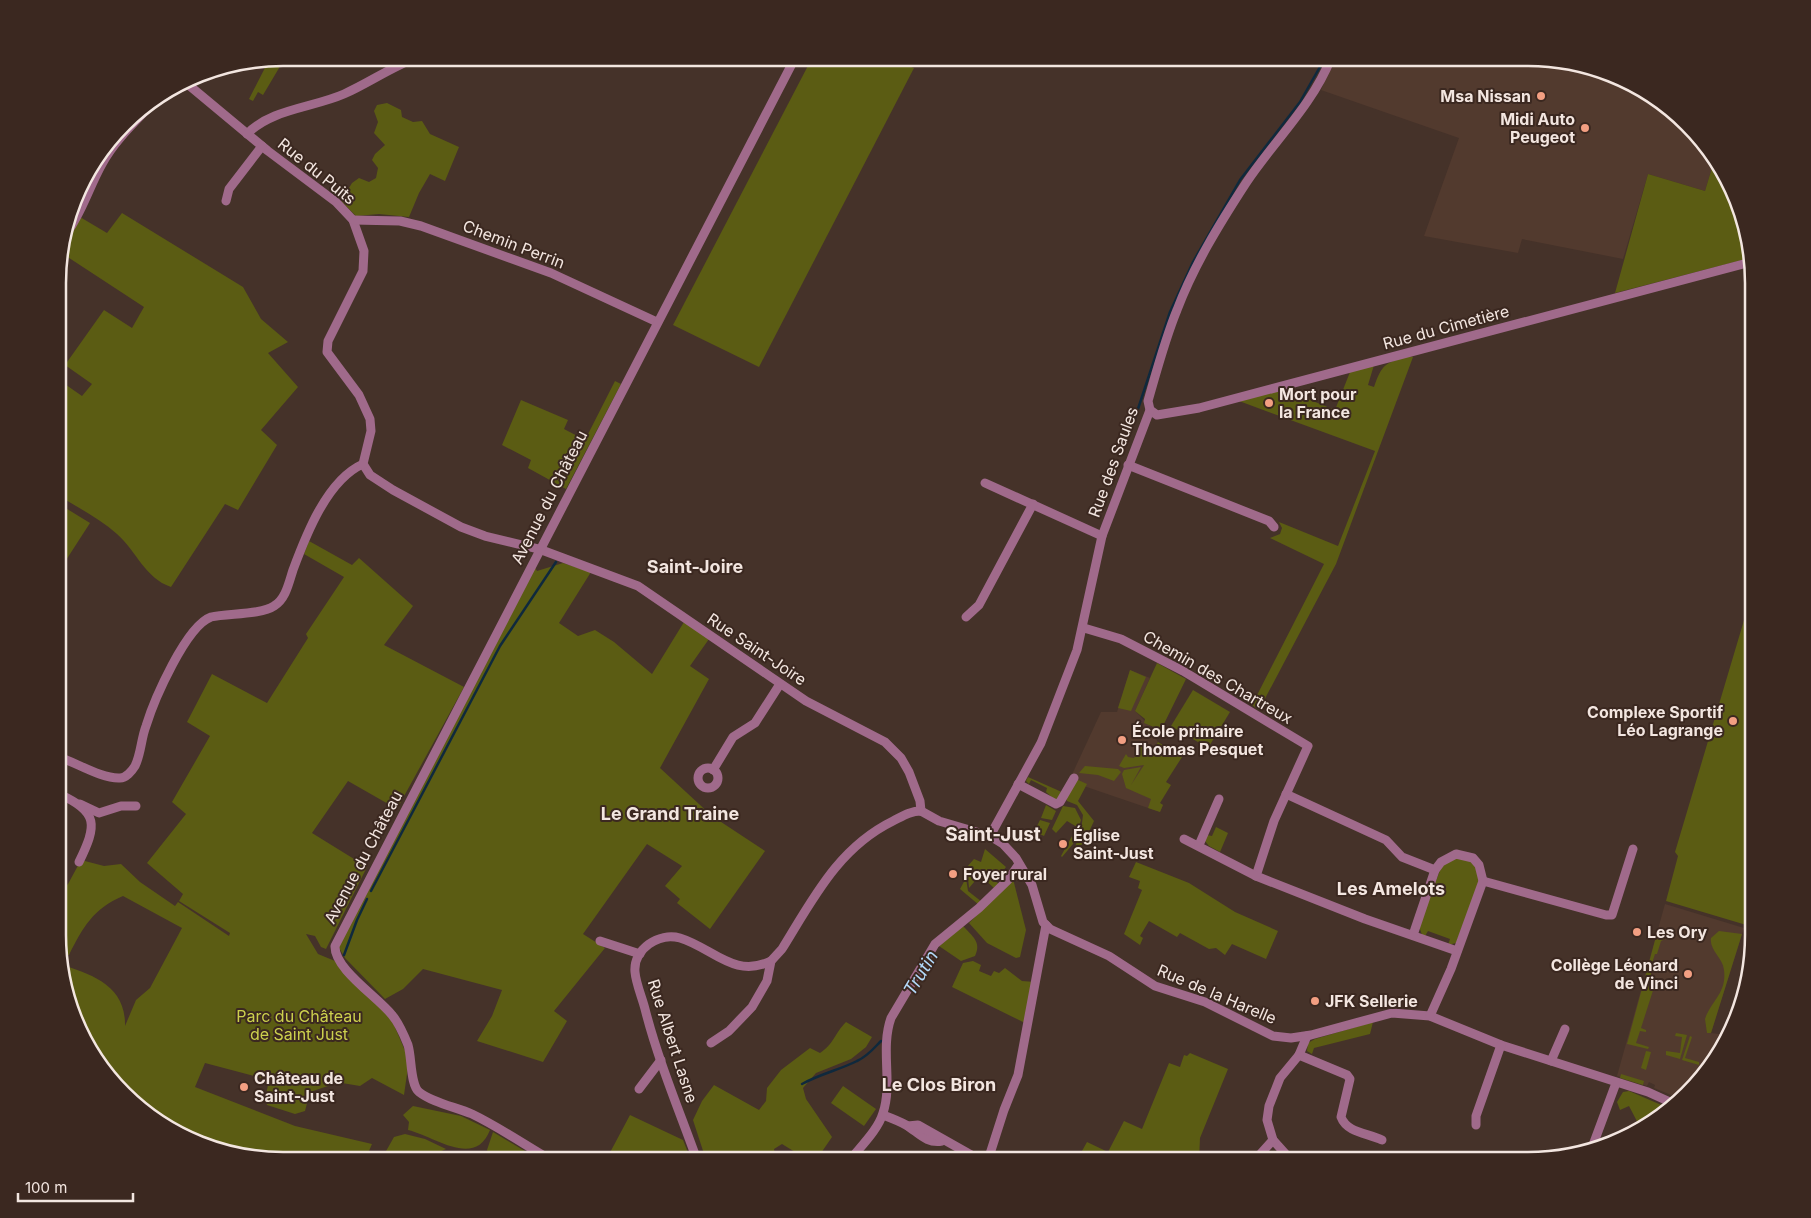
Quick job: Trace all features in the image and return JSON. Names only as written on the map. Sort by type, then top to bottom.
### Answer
[{"type":"street","points":[[247,134],[263,120],[280,113],[322,103],[399,66]]},
{"type":"street","name":"Avenue du Château","points":[[537,1152],[481,1119],[418,1091],[412,1079],[413,1066],[408,1045],[398,1024],[391,1014],[347,970],[335,953],[337,938],[791,66]]},
{"type":"street","name":"Rue des Saules","points":[[990,836],[1041,743],[1084,628],[1102,536],[1150,410],[1148,401],[1161,355],[1177,310],[1199,262],[1248,181],[1304,108],[1328,66]]},
{"type":"street","name":"Rue du Puits","points":[[191,87],[262,146],[336,202],[353,220]]},
{"type":"street","name":"Rue du Puits","points":[[226,201],[229,189],[262,146]]},
{"type":"street","points":[[79,212],[100,168]]},
{"type":"street","points":[[66,760],[97,773],[121,778],[128,774],[138,760],[146,726],[190,634],[203,620],[210,617],[263,610],[274,606],[283,598],[303,543],[315,517],[338,483],[353,468],[363,464],[371,431],[370,419],[359,395],[327,352],[328,340],[363,271],[364,251],[353,220]]},
{"type":"street","name":"Chemin Perrin","points":[[353,220],[400,221],[421,226],[552,273],[657,322]]},
{"type":"street","name":"Rue du Cimetière","points":[[1150,410],[1157,415],[1199,408],[1744,264]]},
{"type":"street","name":"Rue Saint-Joire","points":[[363,464],[370,475],[422,507],[460,527],[485,536],[539,549],[638,586],[780,684],[833,716],[885,742],[901,758],[909,772],[920,800],[922,811]]},
{"type":"street","points":[[1128,464],[1263,518],[1274,527]]},
{"type":"street","points":[[985,483],[1102,536]]},
{"type":"street","points":[[966,617],[978,605],[1033,504]]},
{"type":"street","name":"Chemin des Chartreux","points":[[1084,628],[1121,639],[1184,671],[1308,746],[1286,794]]},
{"type":"street","points":[[713,770],[733,737],[755,723],[780,684]]},
{"type":"street","points":[[1018,784],[1056,804],[1060,802],[1074,778]]},
{"type":"street","points":[[1256,876],[1274,821],[1286,794],[1386,840],[1402,857],[1435,870]]},
{"type":"street","points":[[66,797],[99,813],[121,806],[136,806]]},
{"type":"street","points":[[1199,845],[1219,798]]},
{"type":"street","points":[[80,804],[90,817],[92,824],[80,862]]},
{"type":"street","points":[[600,941],[640,954],[654,940],[666,936],[680,938],[731,964],[759,967],[771,961],[782,949],[839,861],[876,829],[912,811],[922,811],[939,821],[990,836],[1003,844],[1019,864],[1035,890],[1046,925],[1018,1075],[991,1152]]},
{"type":"street","points":[[1184,839],[1199,845],[1256,876],[1365,919],[1457,951]]},
{"type":"street","points":[[1483,881],[1606,915],[1612,915],[1633,849]]},
{"type":"street","points":[[1413,935],[1435,870],[1448,857],[1456,854],[1466,854],[1473,858],[1479,865],[1483,881],[1430,1016]]},
{"type":"street","points":[[856,1152],[883,1115],[886,1099],[887,1030],[891,1018],[935,944],[979,908],[1008,880],[1019,864]]},
{"type":"street","name":"Rue de la Harelle","points":[[1046,925],[1109,956],[1155,986],[1206,1002],[1273,1036],[1307,1036],[1392,1013],[1430,1016],[1501,1045],[1648,1092],[1668,1101]]},
{"type":"street","name":"Rue Albert Lasne","points":[[640,954],[635,971],[661,1060],[694,1152]]},
{"type":"street","points":[[711,1044],[729,1031],[752,1007],[767,981],[771,961]]},
{"type":"street","points":[[1552,1061],[1565,1029]]},
{"type":"street","points":[[1284,1152],[1273,1140],[1267,1120],[1269,1106],[1280,1078],[1299,1053],[1307,1036]]},
{"type":"street","points":[[1286,1037],[1299,1053],[1347,1075],[1350,1079],[1341,1117],[1343,1123],[1348,1128],[1382,1140]]},
{"type":"street","points":[[1476,1125],[1476,1116],[1501,1045]]},
{"type":"street","points":[[639,1089],[661,1060]]},
{"type":"street","points":[[1595,1141],[1616,1083]]},
{"type":"street","points":[[883,1115],[908,1126],[918,1125],[935,1134],[942,1141],[964,1152]]},
{"type":"street","points":[[1262,1152],[1273,1140]]},
{"type":"shaded area","points":[[1331,66],[1528,66],[1570,70],[1611,83],[1636,95],[1660,111],[1691,140],[1712,169],[1705,191],[1648,174],[1623,259],[1522,239],[1518,253],[1424,236],[1459,138],[1321,90]]},
{"type":"shaded area","name":"École primaire Thomas Pesquet","points":[[1130,670],[1150,678],[1135,711],[1151,727],[1152,733],[1158,742],[1132,786],[1163,805],[1160,812],[1069,781],[1101,712],[1117,712]]},
{"type":"shaded area","name":"Collège Léonard de Vinci","points":[[1665,904],[1744,928],[1711,1033],[1720,1034],[1691,1078],[1673,1096],[1654,1088],[1655,1085],[1649,1082],[1647,1086],[1617,1076]]},
{"type":"green space","points":[[280,66],[263,95],[258,92],[253,101],[249,99],[265,67]]},
{"type":"green space","points":[[808,66],[909,66],[914,68],[759,367],[673,325]]},
{"type":"green space","points":[[387,103],[401,110],[402,117],[413,122],[422,121],[430,134],[459,147],[445,181],[430,174],[419,193],[409,217],[379,214],[356,216],[341,201],[352,183],[359,178],[369,182],[376,178],[378,168],[372,160],[375,154],[385,145],[374,133],[378,122],[374,111],[377,105]]},
{"type":"green space","points":[[1712,169],[1733,214],[1741,241],[1743,260],[1615,293],[1648,174],[1705,191]]},
{"type":"green space","points":[[122,213],[243,287],[261,319],[288,342],[268,353],[298,387],[261,430],[277,445],[238,510],[225,504],[171,587],[154,577],[117,534],[66,500],[66,385],[82,396],[92,384],[66,366],[66,364],[104,310],[132,328],[144,307],[68,257],[74,227],[80,217],[107,233]]},
{"type":"green space","points":[[1409,356],[1413,357],[1336,564],[1259,710],[1252,705],[1324,564],[1270,538],[1280,534],[1282,528],[1279,522],[1338,546],[1375,451],[1239,401],[1283,389],[1335,410],[1350,372],[1374,365],[1368,385],[1374,387],[1382,369],[1389,363]]},
{"type":"green space","points":[[615,381],[621,384],[566,489],[528,468],[531,460],[502,445],[521,400],[568,420],[564,429],[585,440]]},
{"type":"green space","points":[[66,508],[90,523],[66,560]]},
{"type":"green space","name":"Parc du Château de Saint Just","points":[[309,541],[352,565],[359,558],[413,606],[384,645],[464,687],[397,809],[348,781],[312,833],[367,867],[326,949],[321,947],[315,936],[306,934],[318,954],[335,961],[391,1018],[409,1060],[404,1095],[372,1078],[360,1086],[330,1081],[328,1086],[310,1092],[305,1111],[295,1114],[267,1105],[265,1100],[269,1080],[205,1063],[195,1087],[295,1126],[372,1144],[368,1152],[283,1152],[241,1148],[200,1135],[175,1123],[140,1098],[111,1067],[95,1043],[83,1018],[69,967],[94,977],[113,991],[120,1000],[124,1012],[125,1026],[136,1000],[150,988],[182,928],[123,896],[96,913],[84,927],[67,955],[66,886],[81,860],[104,866],[121,864],[140,882],[175,906],[178,902],[229,936],[230,933],[179,901],[183,894],[147,863],[186,814],[172,802],[210,736],[187,722],[212,674],[267,703],[308,638],[306,634],[344,577],[304,554]]},
{"type":"green space","points":[[563,563],[591,572],[559,623],[578,636],[595,630],[614,642],[652,674],[684,622],[709,639],[690,666],[709,679],[660,768],[712,816],[765,851],[710,929],[677,903],[680,899],[665,886],[682,866],[647,844],[583,934],[605,948],[554,1011],[567,1021],[543,1062],[477,1041],[492,1016],[502,990],[423,969],[403,989],[385,999],[345,958],[338,946],[534,566],[537,571]]},
{"type":"green space","name":"Complexe Sportif Léo Lagrange","points":[[1745,617],[1745,925],[1666,901],[1678,856],[1675,852]]},
{"type":"green space","points":[[1157,663],[1186,679],[1161,730],[1144,723],[1145,719],[1135,711]]},
{"type":"green space","points":[[1130,670],[1146,677],[1131,711],[1118,708]]},
{"type":"green space","points":[[1193,690],[1230,712],[1208,748],[1171,726]]},
{"type":"green space","points":[[1158,742],[1182,757],[1166,782],[1171,785],[1160,803],[1163,805],[1160,812],[1148,808],[1151,799],[1126,788],[1122,774],[1124,770],[1141,767],[1131,785],[1144,765],[1124,768],[1119,766],[1126,754],[1128,757],[1134,758],[1140,745],[1145,746],[1148,751],[1152,752]]},
{"type":"green space","points":[[1085,766],[1118,769],[1121,772],[1114,781],[1098,775],[1079,773]]},
{"type":"green space","points":[[1028,777],[1064,793],[1055,800],[1046,792],[1047,788],[1031,780],[1029,784],[1026,781]]},
{"type":"green space","points":[[1076,779],[1087,784],[1078,801],[1094,821],[1087,836],[1090,838],[1076,849],[1083,815],[1077,805],[1067,801],[1066,798]]},
{"type":"green space","points":[[1046,805],[1056,811],[1052,820],[1041,818]]},
{"type":"green space","points":[[1063,806],[1075,808],[1081,820],[1073,844],[1062,857],[1077,827],[1067,821],[1056,833],[1052,829]]},
{"type":"green space","points":[[1040,820],[1050,823],[1044,836],[1036,832],[1032,838],[1027,835],[1030,828],[1035,830]]},
{"type":"green space","points":[[1216,827],[1228,833],[1220,852],[1209,846],[1205,841],[1207,835],[1212,836]]},
{"type":"green space","points":[[985,849],[1006,867],[995,881],[999,884],[995,889],[980,875],[969,888],[967,867],[974,859],[981,862]]},
{"type":"green space","points":[[1459,855],[1476,865],[1479,882],[1456,943],[1448,945],[1450,939],[1428,931],[1425,936],[1422,935],[1419,926],[1442,865]]},
{"type":"green space","points":[[1136,862],[1189,883],[1235,912],[1278,931],[1266,959],[1232,944],[1225,955],[1216,948],[1209,949],[1180,933],[1177,937],[1149,921],[1140,936],[1143,938],[1140,945],[1124,934],[1142,890],[1138,888],[1140,881],[1129,877]]},
{"type":"green space","points":[[966,878],[968,891],[982,902],[979,905],[960,889]]},
{"type":"green space","points":[[1013,879],[1026,930],[1020,957],[1016,958],[987,943],[969,923]]},
{"type":"green space","points":[[963,926],[977,943],[977,951],[975,956],[961,961],[939,946]]},
{"type":"green space","points":[[1719,931],[1742,934],[1711,1033],[1707,1033],[1705,1019],[1721,991],[1724,978],[1723,966],[1711,942],[1711,938]]},
{"type":"green space","points":[[1657,933],[1664,936],[1661,937],[1665,939],[1661,941],[1649,972],[1651,977],[1657,978],[1641,1028],[1646,1030],[1646,1032],[1640,1031],[1636,1043],[1649,1047],[1648,1049],[1627,1044]]},
{"type":"green space","points":[[973,961],[981,965],[979,971],[991,976],[994,971],[999,973],[1005,968],[1022,981],[1035,982],[1027,1024],[952,987],[963,963]]},
{"type":"green space","points":[[846,1022],[872,1037],[866,1047],[851,1059],[816,1073],[803,1088],[806,1099],[832,1137],[822,1152],[795,1152],[782,1144],[774,1149],[775,1152],[703,1152],[693,1120],[702,1101],[714,1085],[759,1110],[766,1101],[767,1088],[781,1070],[810,1048],[820,1053],[825,1050]]},
{"type":"green space","points":[[1373,1022],[1370,1034],[1314,1048],[1312,1054],[1307,1051],[1308,1043],[1315,1039]]},
{"type":"green space","points":[[1676,1033],[1687,1035],[1680,1059],[1666,1055],[1666,1051],[1680,1053],[1682,1037],[1675,1036]]},
{"type":"green space","points":[[1690,1036],[1692,1037],[1685,1058],[1699,1062],[1699,1065],[1682,1060]]},
{"type":"green space","points":[[1646,1051],[1651,1052],[1646,1070],[1641,1068]]},
{"type":"green space","points":[[1190,1053],[1228,1069],[1200,1138],[1199,1152],[1108,1152],[1124,1121],[1142,1129],[1169,1063],[1180,1067],[1184,1055],[1187,1056]]},
{"type":"green space","points":[[1621,1074],[1644,1081],[1643,1085],[1620,1078]]},
{"type":"green space","points":[[843,1086],[876,1109],[864,1126],[831,1103]]},
{"type":"green space","points":[[1629,1091],[1662,1105],[1637,1122],[1629,1106],[1620,1110],[1617,1102],[1623,1092]]},
{"type":"green space","points":[[413,1106],[461,1116],[490,1130],[483,1141],[475,1147],[464,1149],[453,1147],[408,1130],[409,1122],[403,1115]]},
{"type":"green space","points":[[630,1115],[683,1140],[688,1152],[610,1152]]},
{"type":"green space","points":[[493,1132],[527,1152],[488,1152]]},
{"type":"green space","points":[[405,1134],[425,1139],[446,1149],[439,1152],[386,1152],[394,1137]]},
{"type":"green space","points":[[1087,1142],[1108,1152],[1081,1152]]},
{"type":"waterway","points":[[1135,418],[1170,312],[1193,262],[1240,180],[1300,102],[1320,66]]},
{"type":"waterway","points":[[371,891],[500,646],[556,562]]},
{"type":"waterway","points":[[344,955],[367,899]]},
{"type":"waterway","name":"Trutin","points":[[802,1084],[861,1059],[881,1041]]},
{"type":"place","name":"Msa Nissan","points":[[1541,96]]},
{"type":"place","name":"Midi Auto Peugeot","points":[[1585,128]]},
{"type":"place","name":"Mort pour la France","points":[[1269,403]]},
{"type":"place","name":"Complexe Sportif Léo Lagrange","points":[[1733,721]]},
{"type":"place","name":"École primaire Thomas Pesquet","points":[[1122,740]]},
{"type":"place","name":"Église Saint-Just","points":[[1063,844]]},
{"type":"place","name":"Foyer rural","points":[[953,874]]},
{"type":"place","name":"Les Ory","points":[[1637,932]]},
{"type":"place","name":"Collège Léonard de Vinci","points":[[1688,974]]},
{"type":"place","name":"JFK Sellerie","points":[[1315,1001]]},
{"type":"place","name":"Château de Saint-Just","points":[[244,1087]]},
{"type":"district","name":"Saint-Joire","points":[[695,567]]},
{"type":"district","name":"Le Grand Traine","points":[[670,814]]},
{"type":"district","name":"Saint-Just","points":[[993,834]]},
{"type":"district","name":"Les Amelots","points":[[1391,889]]},
{"type":"district","name":"Le Clos Biron","points":[[939,1085]]}]
